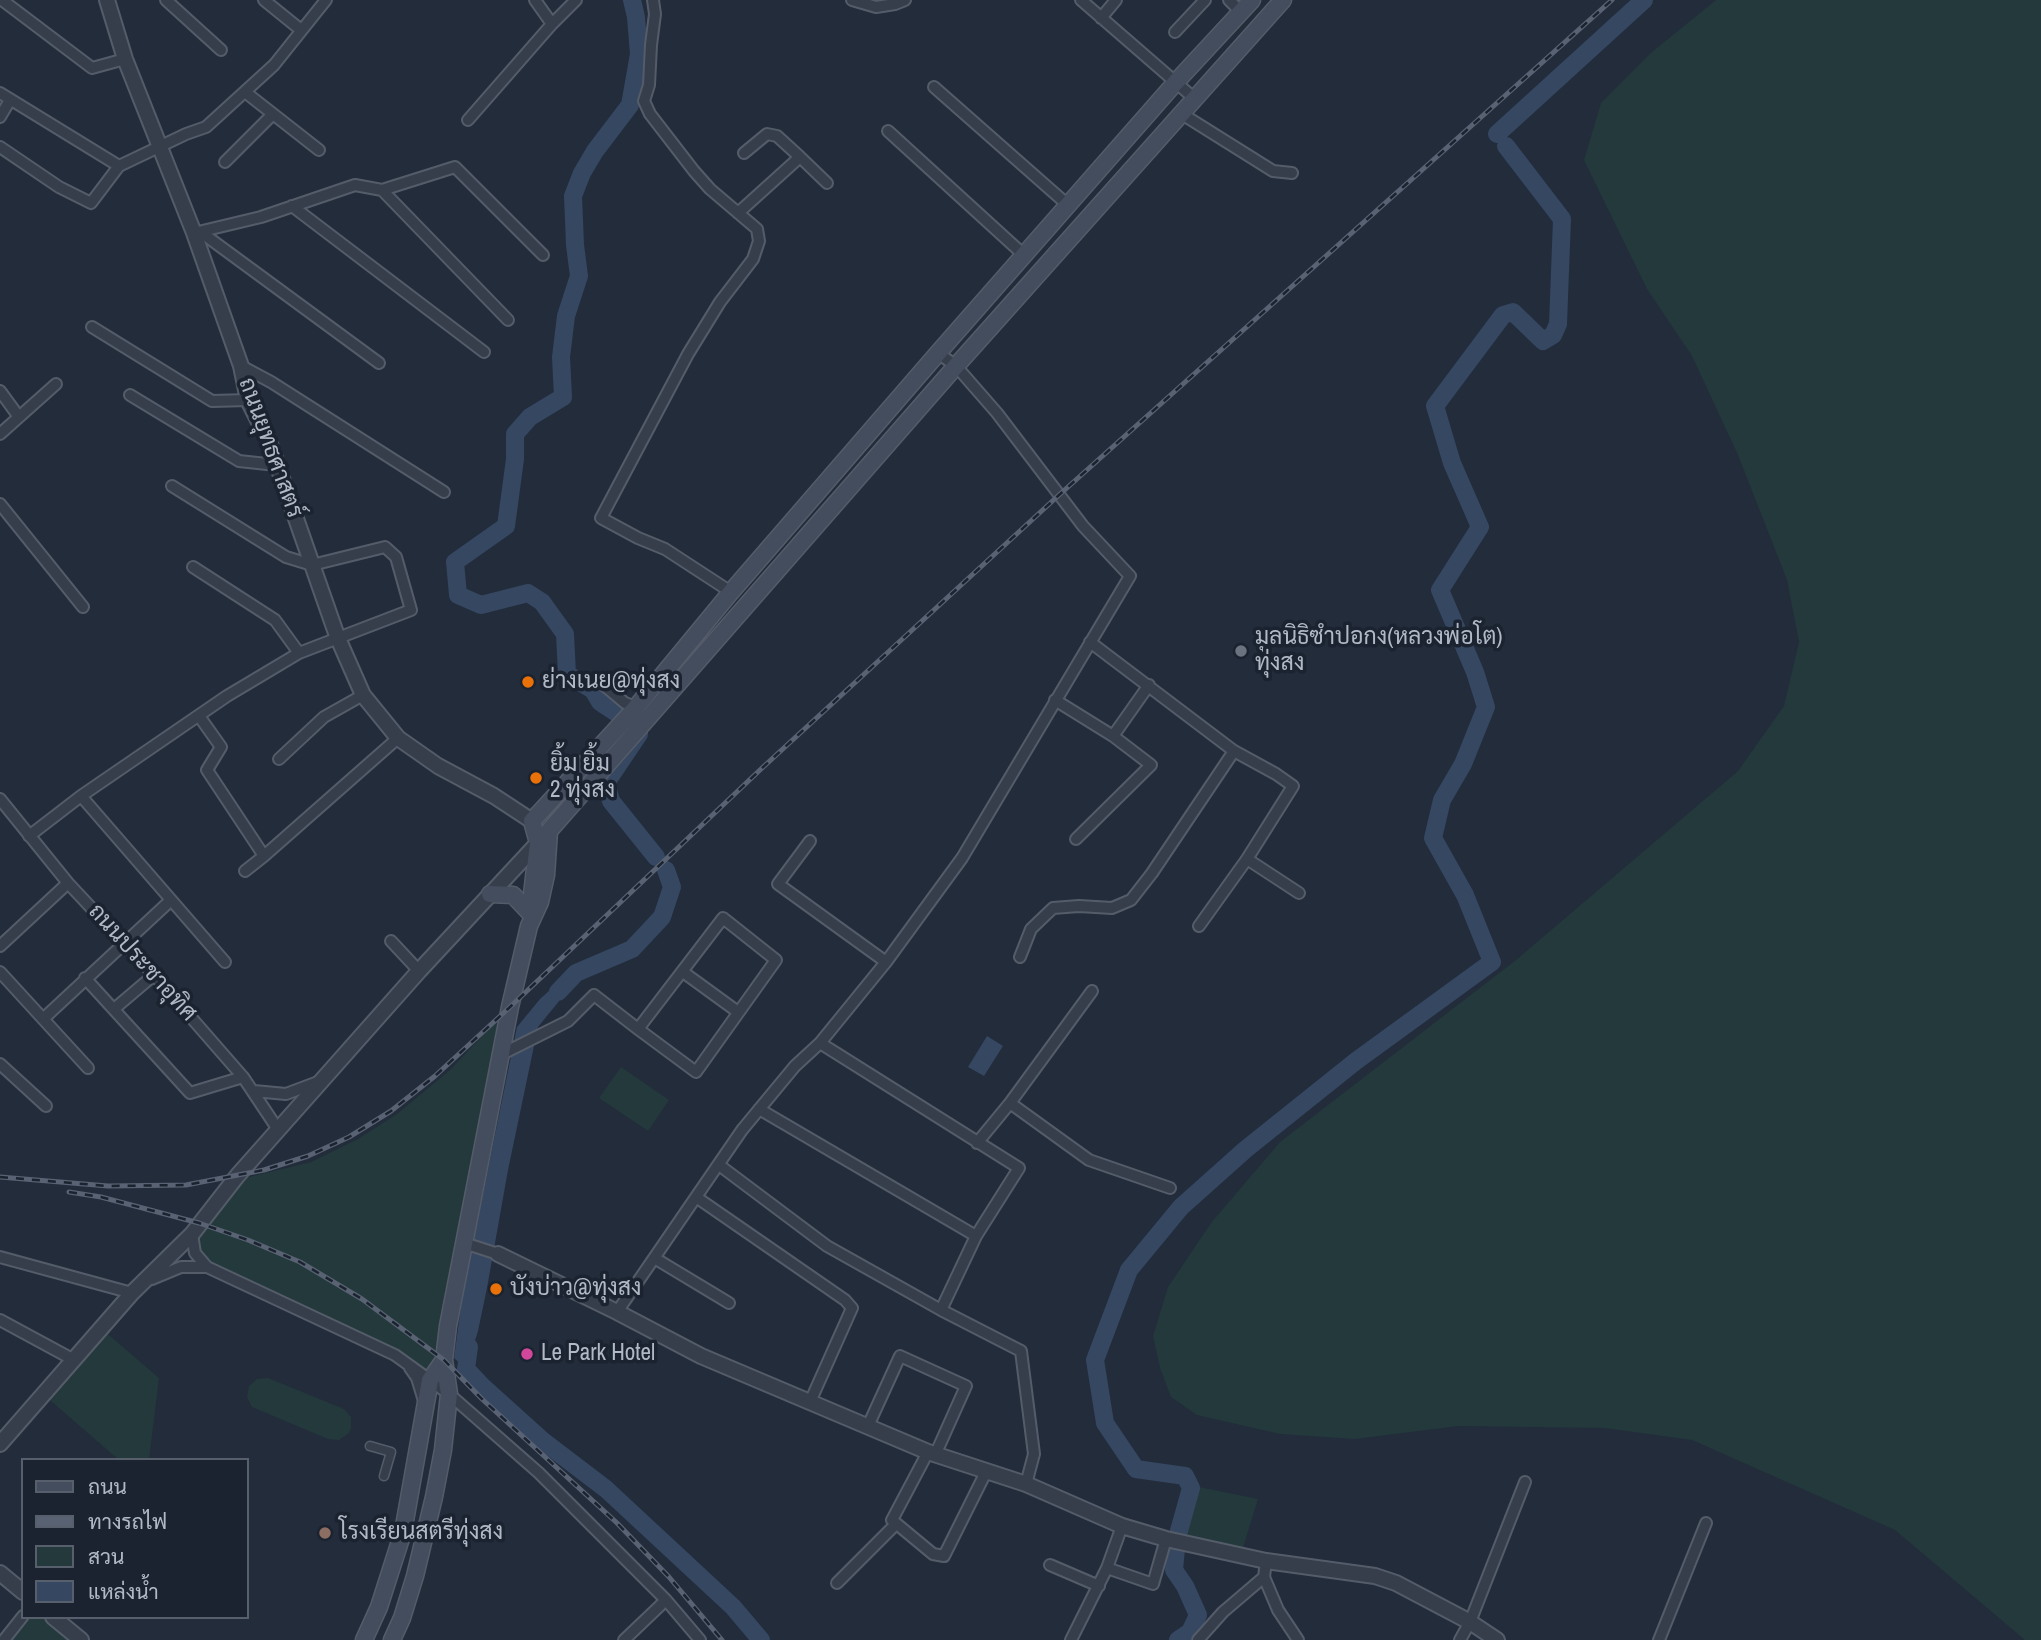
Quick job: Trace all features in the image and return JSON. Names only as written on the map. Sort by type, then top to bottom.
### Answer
[{"type":"main road","points":[[530,920],[540,902],[547,862],[544,837],[532,821],[598,750],[698,663],[957,366],[1283,0]]},
{"type":"main road","points":[[391,1640],[402,1618],[428,1526],[443,1450],[449,1394],[444,1360],[447,1326],[468,1244],[544,837],[608,763],[636,715],[731,592],[1176,82],[1247,6]]},
{"type":"main road","points":[[547,862],[558,843],[572,805]]},
{"type":"main road","points":[[490,894],[513,895],[530,920]]},
{"type":"main road","points":[[365,1640],[379,1608],[403,1532],[430,1380],[444,1360]]},
{"type":"street","points":[[2,0],[92,68],[125,59]]},
{"type":"street","name":"ถนนยุทธศาสตร์","points":[[107,0],[125,59],[198,233],[241,366],[248,400],[270,444],[337,636],[363,695],[398,738],[439,766],[494,796],[532,821]]},
{"type":"street","points":[[166,0],[221,50]]},
{"type":"street","points":[[264,0],[301,30]]},
{"type":"street","points":[[0,147],[59,187],[90,203],[120,166],[206,127],[274,65],[326,0]]},
{"type":"street","points":[[535,0],[552,24]]},
{"type":"street","points":[[468,120],[576,0]]},
{"type":"street","points":[[653,0],[655,14],[650,45],[649,85],[644,101],[650,114],[694,171],[710,189],[757,229],[759,241],[753,259],[703,328],[601,518],[664,549],[731,592]]},
{"type":"street","points":[[852,0],[876,7],[905,0]]},
{"type":"street","points":[[1081,0],[1195,99]]},
{"type":"street","points":[[1101,18],[1116,0]]},
{"type":"street","points":[[1175,32],[1205,0]]},
{"type":"street","points":[[1229,0],[1247,6]]},
{"type":"street","points":[[934,87],[1069,206]]},
{"type":"street","points":[[245,92],[319,150]]},
{"type":"street","points":[[0,93],[120,166]]},
{"type":"street","points":[[0,117],[10,100]]},
{"type":"street","points":[[225,162],[273,114]]},
{"type":"street","points":[[1182,114],[1273,171],[1292,173]]},
{"type":"street","points":[[888,131],[1025,256]]},
{"type":"street","points":[[744,153],[767,134],[777,136],[827,183]]},
{"type":"street","points":[[738,213],[800,157]]},
{"type":"street","points":[[198,233],[261,217],[355,185],[382,190],[455,167],[543,254]]},
{"type":"street","points":[[382,190],[508,320]]},
{"type":"street","points":[[292,206],[484,352]]},
{"type":"street","points":[[198,233],[379,363]]},
{"type":"street","points":[[92,327],[212,401],[248,400]]},
{"type":"street","points":[[617,1312],[759,1109],[795,1066],[820,1043],[886,962],[962,858],[1130,576],[1083,526],[997,413],[957,366],[938,353]]},
{"type":"street","points":[[241,366],[271,382],[444,492]]},
{"type":"street","points":[[0,434],[56,384]]},
{"type":"street","points":[[0,391],[19,417]]},
{"type":"street","points":[[130,395],[239,461],[276,465]]},
{"type":"street","points":[[29,836],[81,796],[199,716],[299,653],[337,636],[411,610],[396,557],[385,547],[312,565],[286,557],[172,485]]},
{"type":"street","points":[[0,504],[83,607]]},
{"type":"street","points":[[193,567],[275,620],[299,653]]},
{"type":"street","points":[[1090,642],[1234,751],[1293,786],[1247,859],[1199,926]]},
{"type":"street","points":[[600,682],[636,715]]},
{"type":"street","points":[[1113,736],[1149,685]]},
{"type":"street","points":[[279,759],[324,717],[363,695]]},
{"type":"street","points":[[1055,700],[1113,736],[1151,765],[1076,839]]},
{"type":"street","points":[[199,716],[221,747],[207,770],[264,856]]},
{"type":"street","points":[[245,871],[398,738]]},
{"type":"street","points":[[1020,957],[1031,929],[1053,908],[1112,908],[1130,900],[1152,873],[1234,751]]},
{"type":"street","points":[[81,796],[225,962]]},
{"type":"street","name":"ถนนประชาอุทิศ","points":[[0,799],[68,883],[154,975],[243,1077],[279,1131]]},
{"type":"street","points":[[0,1444],[132,1293],[192,1234],[220,1196],[419,971],[544,837]]},
{"type":"street","points":[[810,841],[778,884],[886,962]]},
{"type":"street","points":[[1247,859],[1299,893]]},
{"type":"street","points":[[0,946],[68,883]]},
{"type":"street","points":[[43,1019],[170,901]]},
{"type":"street","points":[[503,1053],[568,1021],[594,995],[638,1030],[696,1072],[776,960],[723,918],[638,1030]]},
{"type":"street","points":[[391,941],[419,971]]},
{"type":"street","points":[[0,972],[88,1068]]},
{"type":"street","points":[[683,972],[738,1012]]},
{"type":"street","points":[[114,1009],[154,975]]},
{"type":"street","points":[[85,978],[190,1093],[243,1077]]},
{"type":"street","points":[[977,1143],[1010,1103],[1092,991]]},
{"type":"street","points":[[820,1043],[1019,1168],[976,1236],[941,1310]]},
{"type":"street","points":[[0,1064],[46,1106]]},
{"type":"street","points":[[254,1091],[286,1094],[325,1080]]},
{"type":"street","points":[[1010,1103],[1089,1160],[1170,1188]]},
{"type":"street","points":[[759,1109],[976,1236]]},
{"type":"street","points":[[719,1166],[827,1246],[1021,1351],[1034,1454],[1026,1484]]},
{"type":"street","points":[[696,1197],[845,1300],[852,1308],[810,1402]]},
{"type":"street","points":[[192,1234],[195,1252],[207,1267]]},
{"type":"street","points":[[468,1244],[498,1254],[701,1356],[932,1452],[1026,1484],[1122,1526],[1194,1547],[1375,1576],[1396,1583],[1470,1622],[1497,1640]]},
{"type":"street","points":[[0,1257],[132,1293],[168,1271],[190,1266],[207,1267],[395,1355],[449,1394],[539,1473],[666,1600],[701,1640]]},
{"type":"street","points":[[656,1259],[729,1303]]},
{"type":"street","points":[[0,1320],[74,1360]]},
{"type":"street","points":[[395,1355],[417,1378],[425,1405]]},
{"type":"street","points":[[868,1426],[900,1356],[966,1386],[932,1452],[892,1520],[933,1554],[944,1556],[986,1472]]},
{"type":"street","points":[[370,1446],[391,1452],[384,1476]]},
{"type":"street","points":[[1460,1640],[1470,1622],[1525,1482]]},
{"type":"street","points":[[1659,1640],[1706,1523]]},
{"type":"street","points":[[837,1583],[896,1524]]},
{"type":"street","points":[[1071,1640],[1099,1586],[1122,1526]]},
{"type":"street","points":[[1107,1568],[1153,1584],[1168,1540]]},
{"type":"street","points":[[1266,1560],[1264,1577],[1278,1610],[1298,1640]]},
{"type":"street","points":[[1050,1565],[1099,1586]]},
{"type":"street","points":[[0,1573],[21,1590]]},
{"type":"street","points":[[1198,1640],[1223,1612],[1264,1577]]},
{"type":"street","points":[[624,1640],[666,1600]]},
{"type":"street","points":[[4,1640],[21,1619]]},
{"type":"street","points":[[55,1619],[81,1640]]},
{"type":"green space","points":[[1716,0],[2041,0],[2041,1640],[2025,1640],[1895,1530],[1692,1440],[1605,1428],[1458,1426],[1355,1439],[1280,1434],[1197,1415],[1171,1397],[1160,1368],[1153,1336],[1168,1287],[1211,1223],[1280,1142],[1516,960],[1738,771],[1784,706],[1799,642],[1787,580],[1738,455],[1692,356],[1647,289],[1584,160],[1601,103],[1652,52]]},
{"type":"green space","points":[[510,1007],[448,1326],[430,1380],[395,1355],[207,1267],[195,1253],[199,1223],[233,1181],[311,1162],[358,1139],[397,1114],[450,1070]]},
{"type":"green space","points":[[621,1067],[669,1100],[648,1131],[599,1098]]},
{"type":"green space","points":[[102,1329],[159,1378],[149,1458],[117,1458],[44,1395]]},
{"type":"green space","points":[[268,1378],[344,1409],[351,1417],[349,1433],[339,1440],[328,1439],[252,1407],[247,1397],[249,1386],[257,1379]]},
{"type":"green space","points":[[1194,1486],[1258,1499],[1242,1551],[1177,1538]]},
{"type":"green space","points":[[21,1619],[55,1619],[81,1640],[4,1640]]},
{"type":"water","points":[[570,972],[577,979],[538,1027],[478,1331],[466,1369],[454,1358],[463,1292],[517,1027],[540,999]]},
{"type":"water","points":[[987,1036],[1003,1046],[984,1076],[968,1067]]},
{"type":"waterway","points":[[632,0],[639,54],[630,105],[595,151],[573,196],[579,276],[566,316],[561,357],[563,397],[530,417],[515,434],[515,459],[506,526],[455,562],[458,595],[481,605],[528,593],[542,602],[565,634],[567,674],[593,690],[600,702],[618,714],[639,734],[606,783],[611,801],[656,857]]},
{"type":"waterway","points":[[1497,134],[1644,0]]},
{"type":"waterway","points":[[1178,1640],[1190,1632],[1198,1615],[1185,1586],[1174,1570],[1177,1538],[1191,1488],[1185,1476],[1136,1469],[1105,1423],[1095,1360],[1129,1270],[1181,1207],[1246,1149],[1356,1061],[1492,962],[1465,895],[1433,838],[1442,800],[1463,764],[1486,707],[1475,672],[1440,590],[1480,527],[1452,463],[1435,406],[1503,315],[1513,312],[1543,341],[1553,335],[1558,324],[1562,219],[1506,146]]},
{"type":"waterway","points":[[558,992],[576,973],[632,949],[662,917],[672,887],[666,870]]},
{"type":"waterway","points":[[469,1347],[466,1369],[482,1386],[543,1441],[606,1489],[733,1607],[761,1640]]},
{"type":"railway","points":[[0,1177],[108,1186],[186,1185],[264,1170],[308,1156],[349,1137],[391,1111],[435,1076],[510,1007],[761,769],[1059,495],[1612,0]]},
{"type":"railway","points":[[69,1192],[101,1197],[199,1223],[248,1240],[300,1262],[362,1299],[444,1360],[482,1399],[617,1523],[669,1577],[722,1640]]},
{"type":"place","name":"มูลนิธิซำปอกง(หลวงพ่อโต) ทุ่งสง","points":[[1241,651]]},
{"type":"place","name":"ย่างเนย@ทุ่งสง","points":[[528,682]]},
{"type":"place","name":"ยิ้ม ยิ้ม 2 ทุ่งสง","points":[[536,778]]},
{"type":"place","name":"บังบ่าว@ทุ่งสง","points":[[496,1289]]},
{"type":"place","name":"Le Park Hotel","points":[[527,1354]]},
{"type":"place","name":"โรงเรียนสตรีทุ่งสง","points":[[325,1533]]}]
